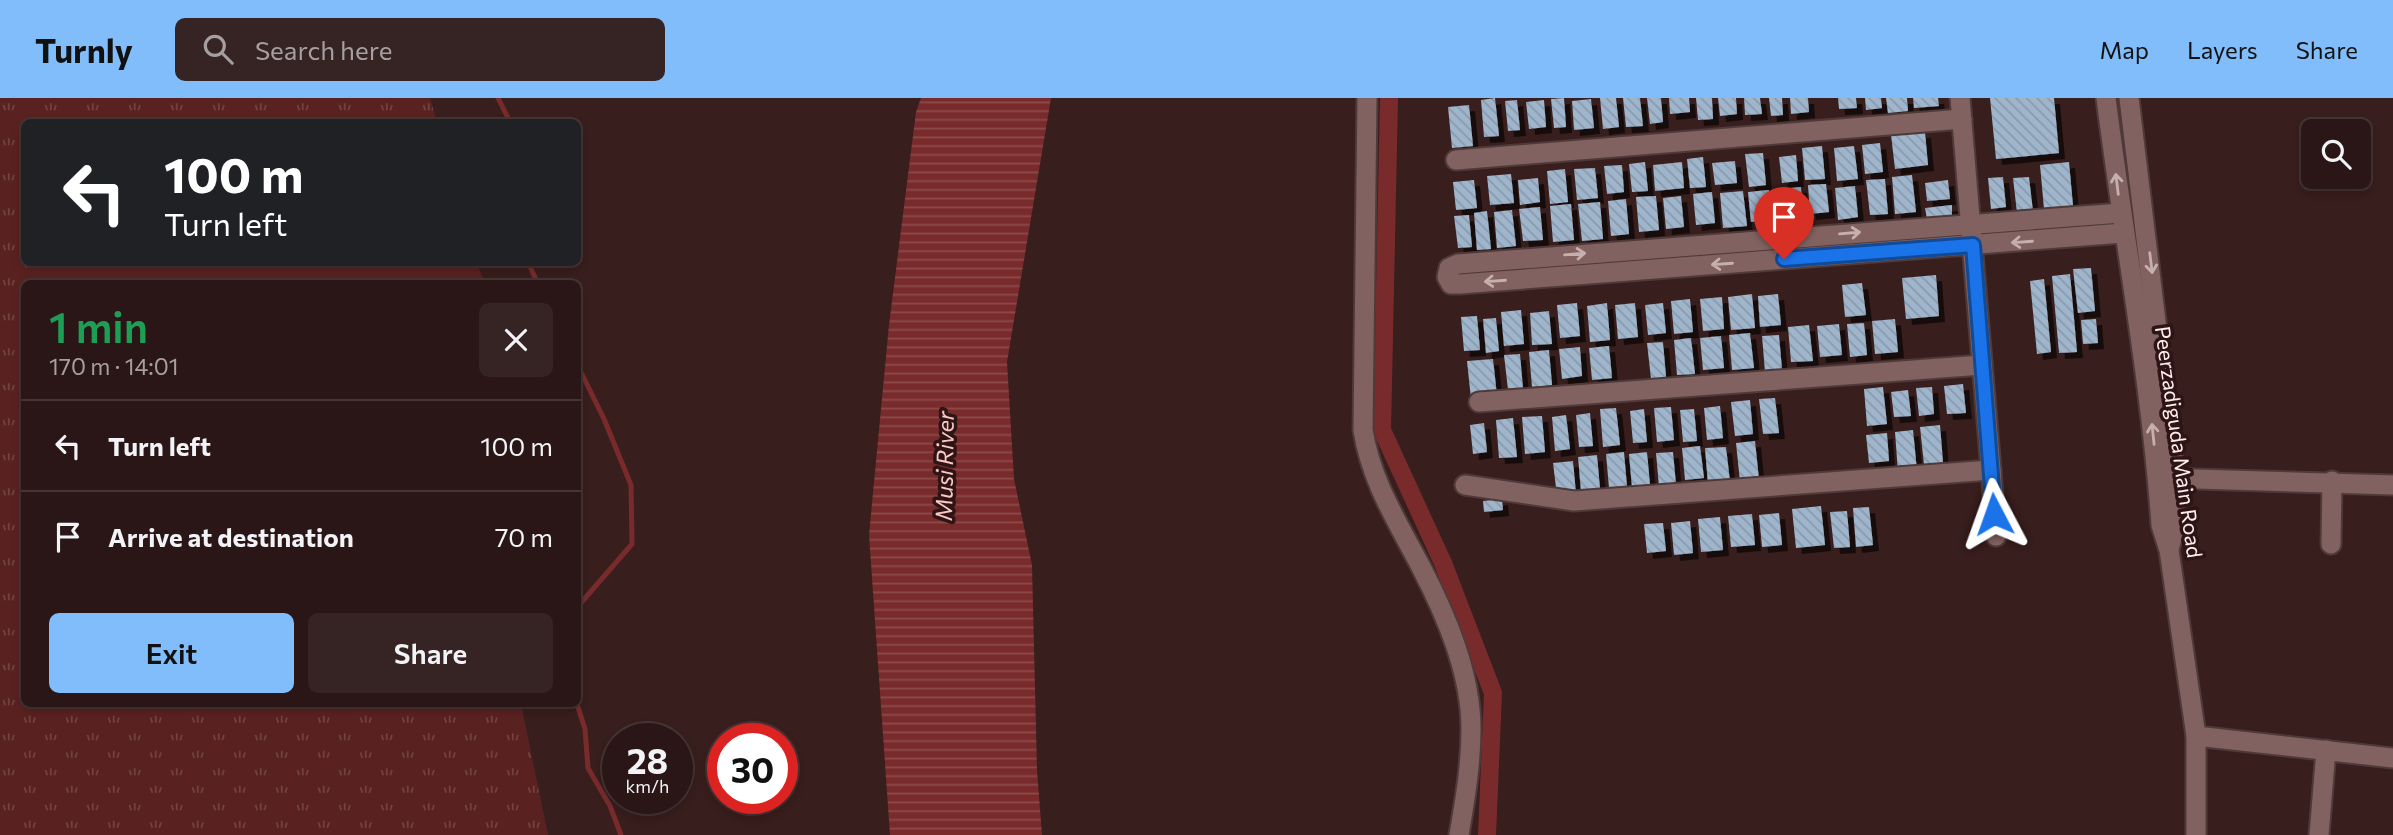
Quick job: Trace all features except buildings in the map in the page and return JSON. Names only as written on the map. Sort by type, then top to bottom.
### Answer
[{"type":"street","points":[[1367,98],[1363,430],[1375,481],[1423,570],[1457,649],[1471,726],[1470,767],[1459,835]]},
{"type":"street","points":[[1960,98],[1996,536]]},
{"type":"street","name":"Peerzadiguda Main Road","points":[[2106,98],[2123,233],[2167,479],[2161,525],[2169,550],[2196,736],[2196,835]]},
{"type":"street","points":[[2129,98],[2166,379],[2167,479],[2332,481],[2393,485]]},
{"type":"street","points":[[1456,160],[1962,119]]},
{"type":"street","points":[[2120,213],[1458,264],[1449,268],[1447,276],[1451,284],[1460,284],[2123,233]]},
{"type":"street","points":[[1479,402],[1982,365]]},
{"type":"street","points":[[1465,485],[1574,502],[1991,470]]},
{"type":"street","points":[[2331,544],[2332,481]]},
{"type":"street","points":[[2196,736],[2393,758]]},
{"type":"street","points":[[2319,835],[2326,750]]},
{"type":"green space","points":[[0,98],[430,98],[436,119],[21,119],[21,266],[478,266],[484,280],[21,280],[21,707],[522,707],[548,835],[0,835]]},
{"type":"water","name":"Musi River","points":[[921,98],[1051,98],[1007,362],[1014,479],[1032,565],[1037,770],[1042,835],[890,835],[869,535],[889,325],[916,112]]},
{"type":"waterway","points":[[498,98],[508,119]]},
{"type":"waterway","points":[[1389,98],[1382,430],[1443,563],[1493,693],[1487,835]]},
{"type":"waterway","points":[[530,266],[536,280]]},
{"type":"waterway","points":[[581,372],[631,485],[632,544],[581,603]]},
{"type":"waterway","points":[[578,707],[585,729],[588,768],[610,806],[621,835]]},
{"type":"route","points":[[1784,259],[1973,245],[1994,514]]}]
